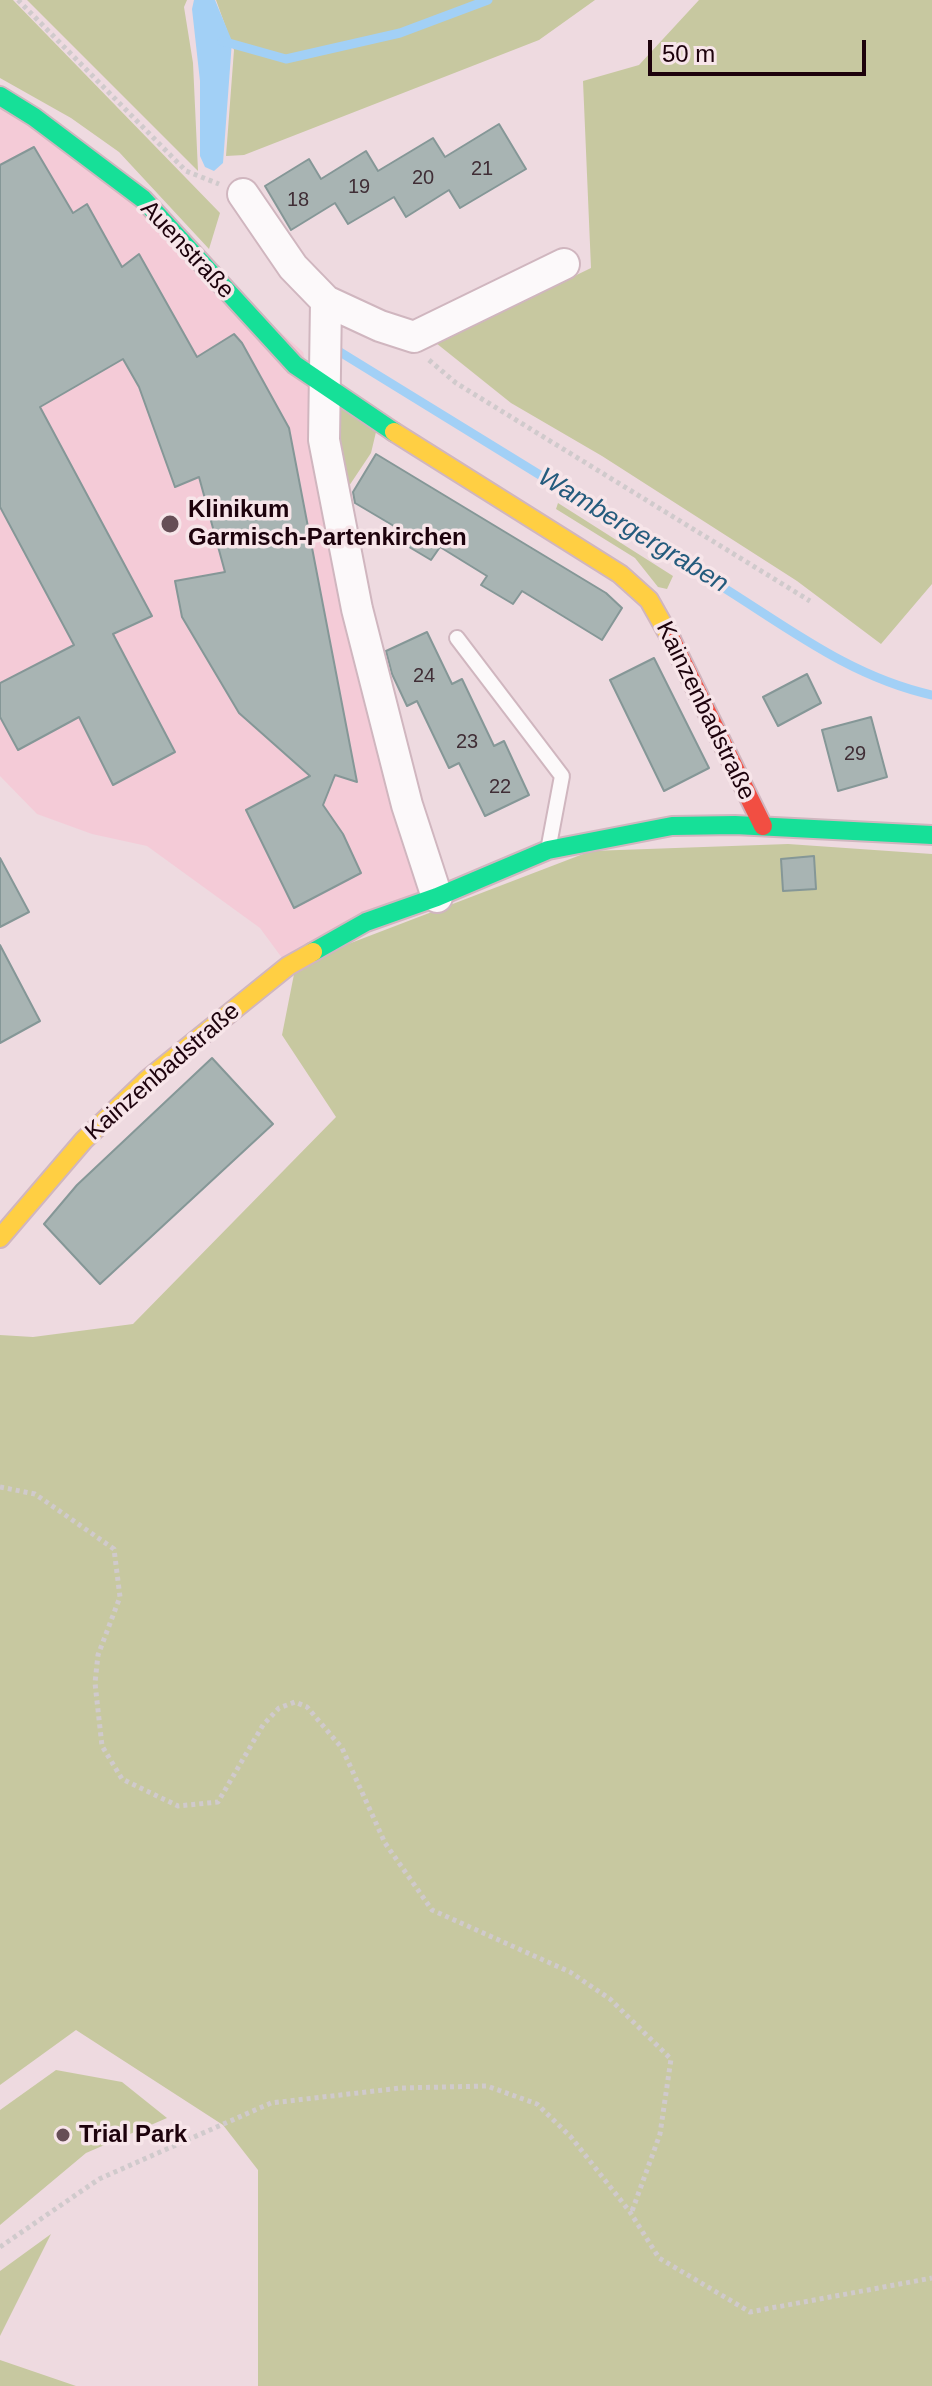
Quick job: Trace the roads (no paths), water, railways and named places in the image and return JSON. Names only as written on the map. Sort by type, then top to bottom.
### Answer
[{"type":"street","name":"Auenstraße","points":[[0,96],[34,117],[143,199],[295,365],[325,376]]},
{"type":"street","points":[[243,194],[327,311],[414,337],[564,264]]},
{"type":"street","points":[[327,311],[324,440],[357,609],[407,805],[437,897]]},
{"type":"street","name":"Kainzenbadstraße","points":[[325,376],[620,574],[649,600],[691,674],[763,826]]},
{"type":"street","name":"Kainzenbadstraße","points":[[0,1238],[84,1140],[148,1079],[288,966],[366,922],[437,897],[548,850],[672,826],[763,826],[932,835]]},
{"type":"lane","points":[[457,638],[562,776],[548,850]]},
{"type":"water","points":[[194,0],[215,0],[232,41],[223,163],[214,171],[205,167],[200,156],[200,81],[192,9]]},
{"type":"waterway","points":[[222,41],[286,59],[400,33],[488,0]]},
{"type":"waterway","name":"Wambergergraben","points":[[340,352],[815,646],[871,675],[932,695]]},
{"type":"place","name":"Klinikum Garmisch-Partenkirchen","points":[[170,524]]},
{"type":"place","name":"Trial Park","points":[[63,2135]]}]
